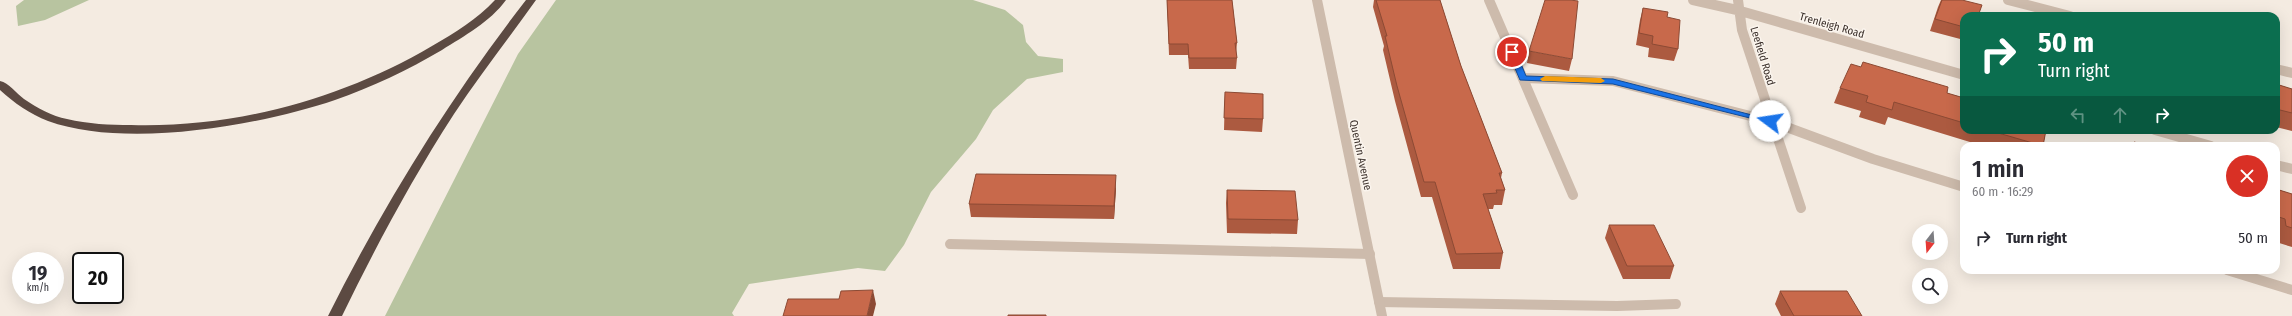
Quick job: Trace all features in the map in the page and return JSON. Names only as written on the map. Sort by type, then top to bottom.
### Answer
[{"type":"highway","points":[[0,84],[16,100],[44,116],[81,125],[126,129],[185,127],[244,119],[302,105],[342,93],[385,76],[432,52],[467,29],[501,0]]},
{"type":"highway","points":[[335,316],[379,231],[422,157],[468,85],[531,0]]},
{"type":"street","name":"Quentin Avenue","points":[[1316,0],[1382,316]]},
{"type":"street","points":[[1489,0],[1573,195]]},
{"type":"street","name":"Trenleigh Road","points":[[1693,0],[1737,10],[1960,74]]},
{"type":"street","name":"Leefield Road","points":[[1738,0],[1737,10],[1770,121],[1801,208]]},
{"type":"street","points":[[2008,0],[2054,12]]},
{"type":"street","points":[[2280,70],[2292,73]]},
{"type":"street","points":[[1523,78],[1613,82],[1770,121],[1873,159],[1960,186]]},
{"type":"street","points":[[2169,134],[2196,142]]},
{"type":"street","points":[[2280,166],[2292,169]]},
{"type":"street","points":[[950,244],[1370,254]]},
{"type":"street","points":[[2240,274],[2292,290]]},
{"type":"street","points":[[1380,302],[1617,306],[1676,304]]},
{"type":"green space","points":[[24,0],[89,0],[45,20],[18,26],[16,6]]},
{"type":"green space","points":[[556,0],[973,0],[1005,10],[1023,25],[1026,42],[1038,56],[1063,59],[1063,72],[1027,79],[993,110],[976,139],[931,192],[904,245],[885,271],[858,268],[749,284],[732,313],[734,316],[385,316],[518,54]]},
{"type":"building","points":[[1167,0],[1232,0],[1237,43],[1235,43],[1237,58],[1189,58],[1188,44],[1169,44]]},
{"type":"building","points":[[1376,0],[1440,0],[1461,66],[1502,173],[1499,173],[1505,190],[1496,190],[1497,193],[1483,194],[1503,253],[1456,254],[1435,182],[1424,182],[1397,86],[1385,36],[1387,36]]},
{"type":"building","points":[[1545,0],[1578,1],[1572,59],[1529,51]]},
{"type":"building","points":[[1942,0],[1962,0],[1982,5],[1979,12],[1960,12],[1960,26],[1935,19]]},
{"type":"building","points":[[1643,8],[1668,12],[1667,17],[1680,20],[1678,49],[1652,44],[1653,36],[1639,33]]},
{"type":"building","points":[[1863,62],[1948,87],[1947,93],[1960,97],[1960,122],[1894,102],[1892,110],[1866,102],[1868,96],[1840,88],[1851,64],[1861,67]]},
{"type":"building","points":[[2280,85],[2292,89],[2292,113],[2280,110]]},
{"type":"building","points":[[1225,92],[1263,94],[1263,119],[1224,118]]},
{"type":"building","points":[[2002,134],[2045,134],[2044,142],[2029,142]]},
{"type":"building","points":[[976,174],[1116,175],[1114,206],[969,204]]},
{"type":"building","points":[[1227,190],[1295,191],[1298,220],[1228,219]]},
{"type":"building","points":[[2280,190],[2292,194],[2292,228],[2286,226],[2285,219],[2280,217]]},
{"type":"building","points":[[1609,225],[1654,225],[1674,266],[1627,266]]},
{"type":"building","points":[[873,290],[867,316],[783,316],[788,299],[839,299],[841,291]]},
{"type":"building","points":[[1780,291],[1847,291],[1862,316],[1794,316]]},
{"type":"building","points":[[1046,315],[1046,316],[1008,316]]},
{"type":"slow traffic","points":[[1545,79],[1601,81]]},
{"type":"route","points":[[1512,52],[1523,78],[1613,82],[1770,121]]}]
